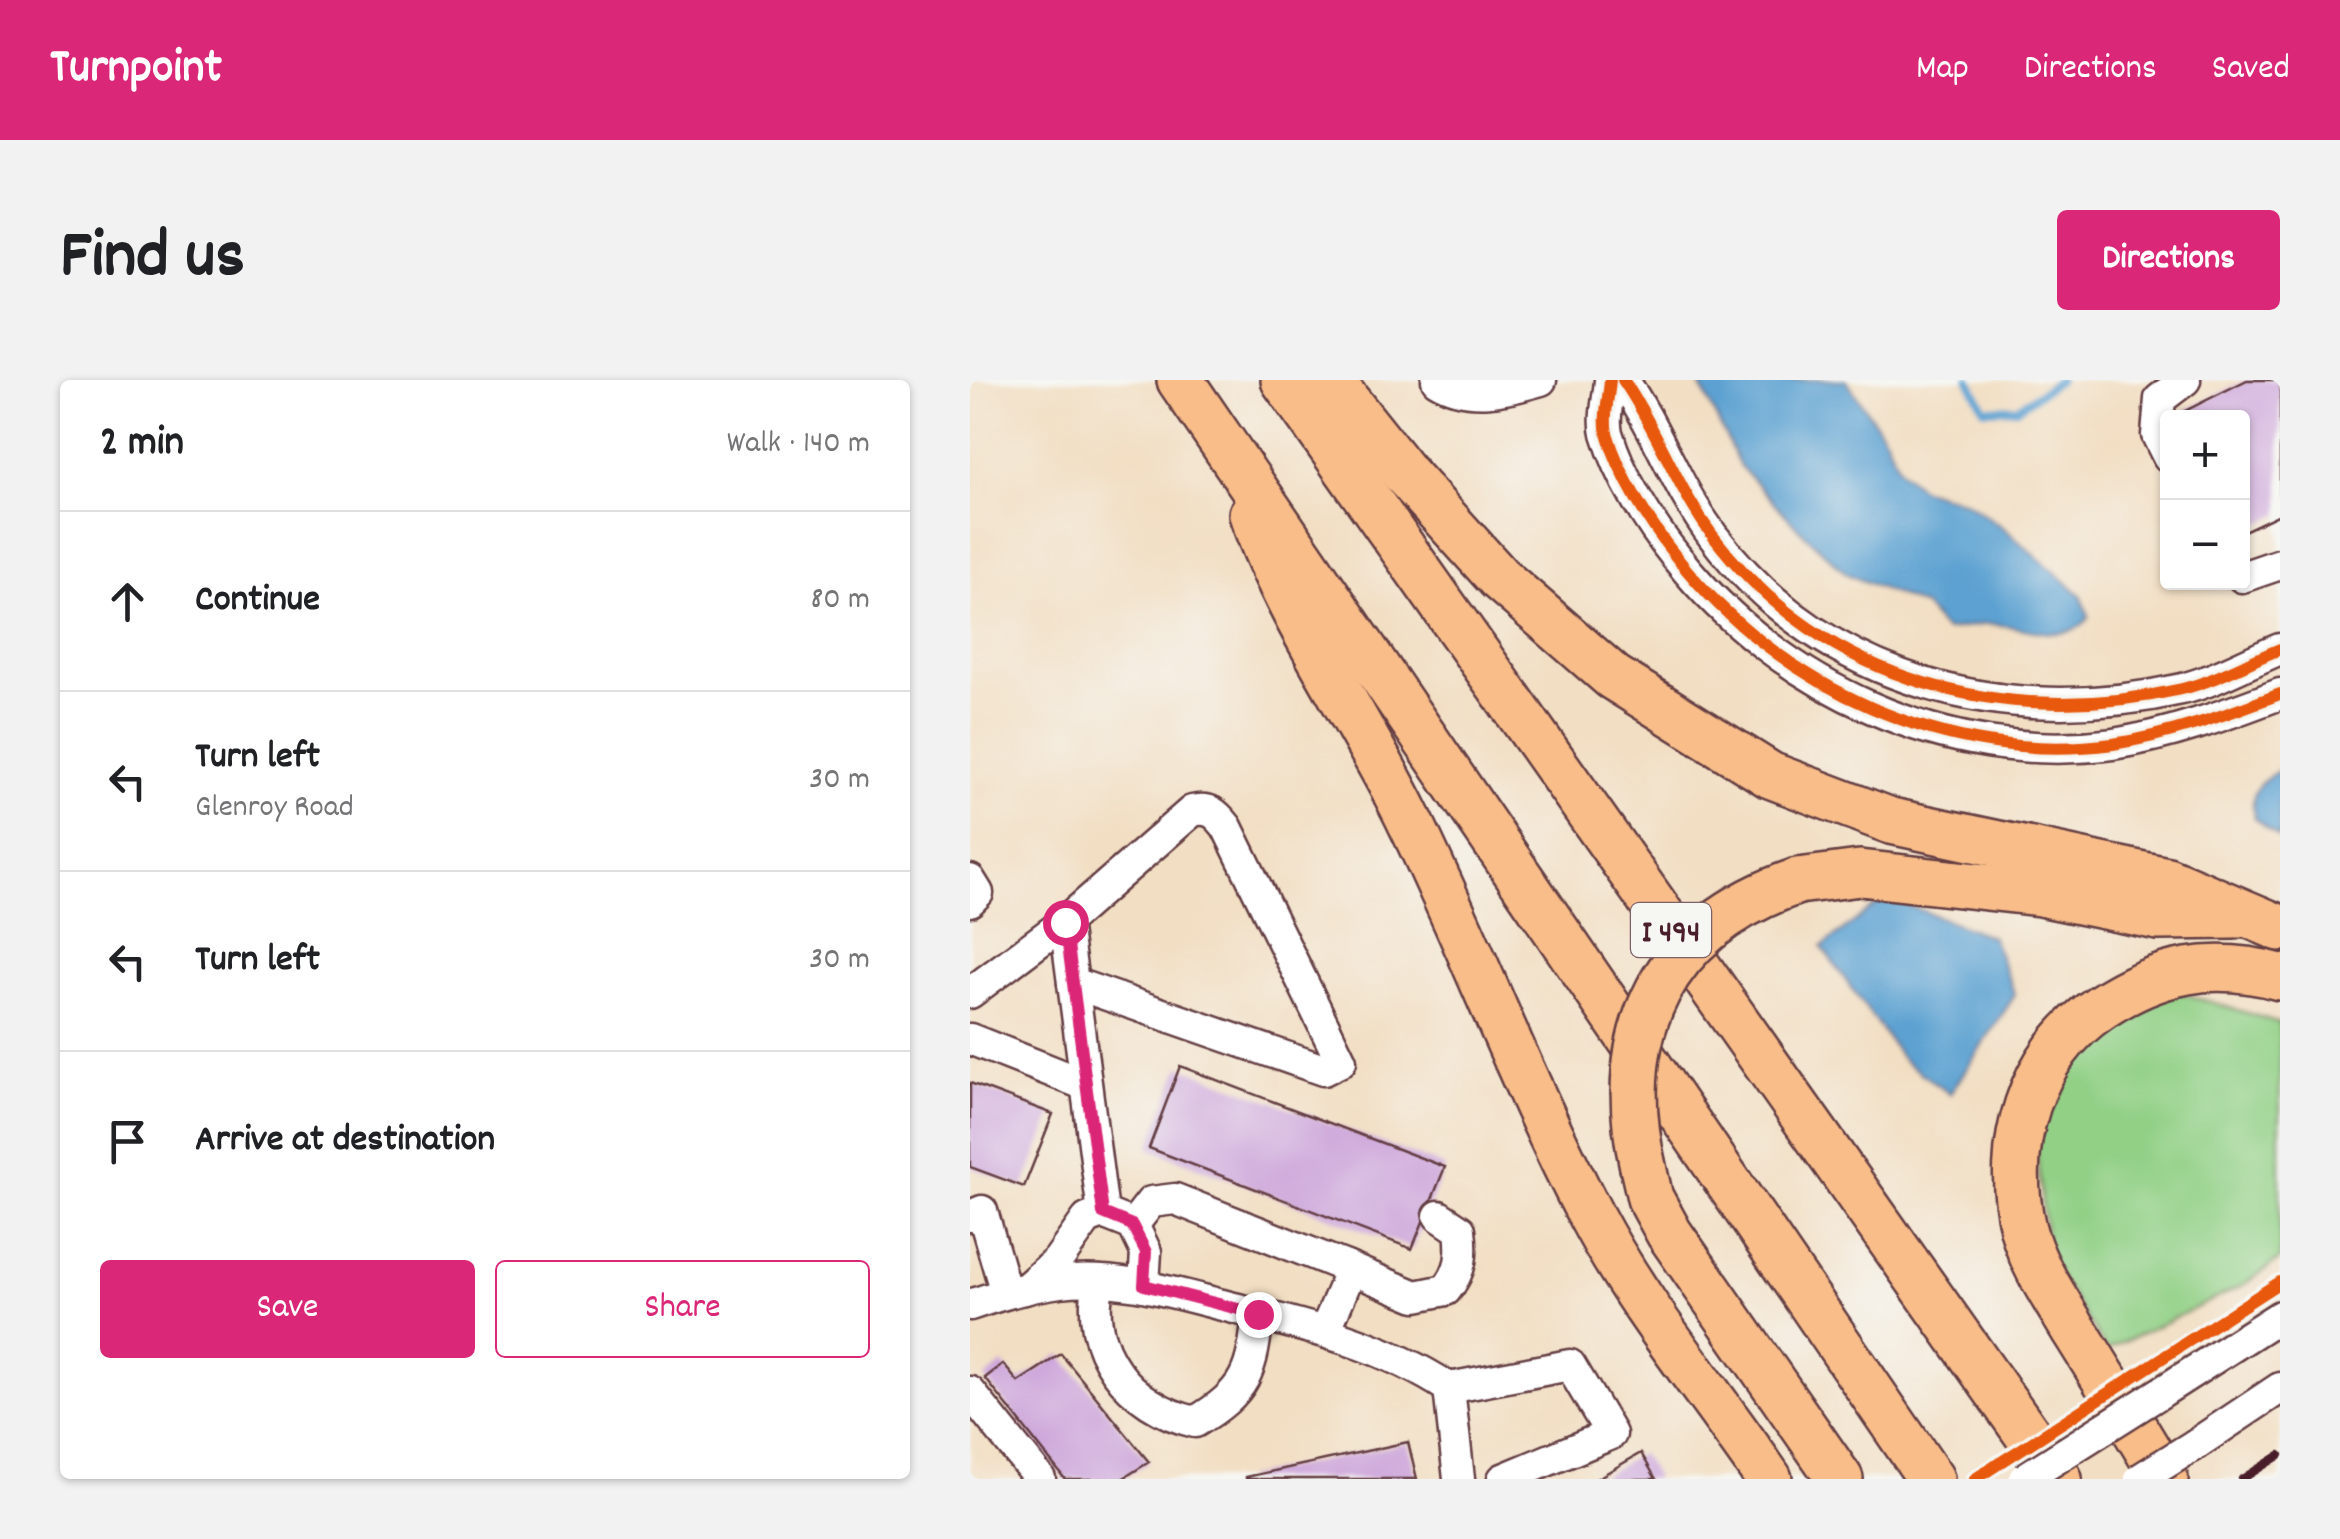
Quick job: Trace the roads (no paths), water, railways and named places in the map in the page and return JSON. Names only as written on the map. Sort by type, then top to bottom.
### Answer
[{"type":"highway","name":"I 494","points":[[1180,380],[1931,1479]]},
{"type":"highway","name":"I 494","points":[[1284,380],[2059,1479]]},
{"type":"highway","points":[[1330,380],[1406,476],[1499,578],[1613,677],[1770,775],[1891,821],[2167,880],[2263,922]]},
{"type":"highway","points":[[1231,456],[1271,570],[1346,699],[1408,818],[1482,988],[1592,1218],[1769,1479]]},
{"type":"highway","points":[[1840,1479],[1668,1234],[1650,1198],[1631,1118],[1632,1074],[1641,1033],[1668,974],[1714,924],[1765,892],[1798,880],[1860,873],[2040,893],[2158,917],[2263,922]]},
{"type":"highway","points":[[2165,1479],[2040,1274],[2023,1230],[2018,1147],[2026,1106],[2039,1076],[2064,1039],[2094,1012],[2134,986],[2172,971],[2222,966],[2280,977]]},
{"type":"street","points":[[1436,380],[1447,386],[1493,393],[1541,380]]},
{"type":"street","points":[[1610,380],[1606,430],[1656,531],[1720,608],[1758,641],[1802,673],[1852,698],[1899,720],[1951,735],[2058,747],[2164,734],[2280,694]]},
{"type":"street","points":[[1622,380],[1642,408],[1682,494],[1744,572],[1812,631],[1914,681],[1963,695],[2069,706],[2186,688],[2280,649]]},
{"type":"street","points":[[2160,441],[2160,399],[2184,380]]},
{"type":"street","points":[[2250,574],[2280,564]]},
{"type":"street","points":[[970,993],[1065,922],[1192,812],[1216,812],[1341,1061],[1323,1070],[1073,983]]},
{"type":"street","points":[[970,880],[978,893],[970,902]]},
{"type":"street","points":[[1065,922],[1103,1213]]},
{"type":"street","points":[[970,1039],[1086,1085]]},
{"type":"street","points":[[1132,1225],[1151,1202],[1175,1199],[1416,1296],[1446,1290],[1457,1276],[1463,1255],[1460,1230],[1439,1216]]},
{"type":"street","points":[[970,1216],[982,1211],[1016,1290]]},
{"type":"street","points":[[1016,1290],[1058,1260],[1087,1219],[1103,1213],[1132,1225],[1146,1252],[1144,1285]]},
{"type":"street","points":[[1325,1331],[1348,1277],[1346,1267]]},
{"type":"street","points":[[1098,1281],[1093,1307],[1096,1333],[1108,1359],[1134,1392],[1164,1415],[1195,1422],[1219,1408],[1253,1367],[1258,1314]]},
{"type":"street","points":[[970,1305],[1016,1290],[1098,1281],[1144,1285],[1325,1331],[1417,1367],[1449,1388],[1570,1365],[1611,1434],[1503,1479]]},
{"type":"street","points":[[2024,1479],[2280,1316]]},
{"type":"street","points":[[1449,1388],[1460,1479]]},
{"type":"street","points":[[2140,1479],[2280,1388]]},
{"type":"street","points":[[970,1392],[1040,1479]]},
{"type":"water","points":[[1698,380],[1846,380],[1885,437],[1900,470],[1920,488],[1966,502],[2004,528],[2081,595],[2089,617],[2080,626],[2057,633],[1992,624],[1945,631],[1923,606],[1847,574],[1740,466]]},
{"type":"water","points":[[2280,770],[2280,838],[2254,818],[2253,809],[2256,789]]},
{"type":"water","points":[[1886,897],[1992,937],[2015,995],[1950,1094],[1903,1060],[1822,947]]},
{"type":"waterway","points":[[1969,380],[1985,409],[2017,408],[2059,380]]},
{"type":"railway","points":[[2242,1479],[2280,1455]]}]
